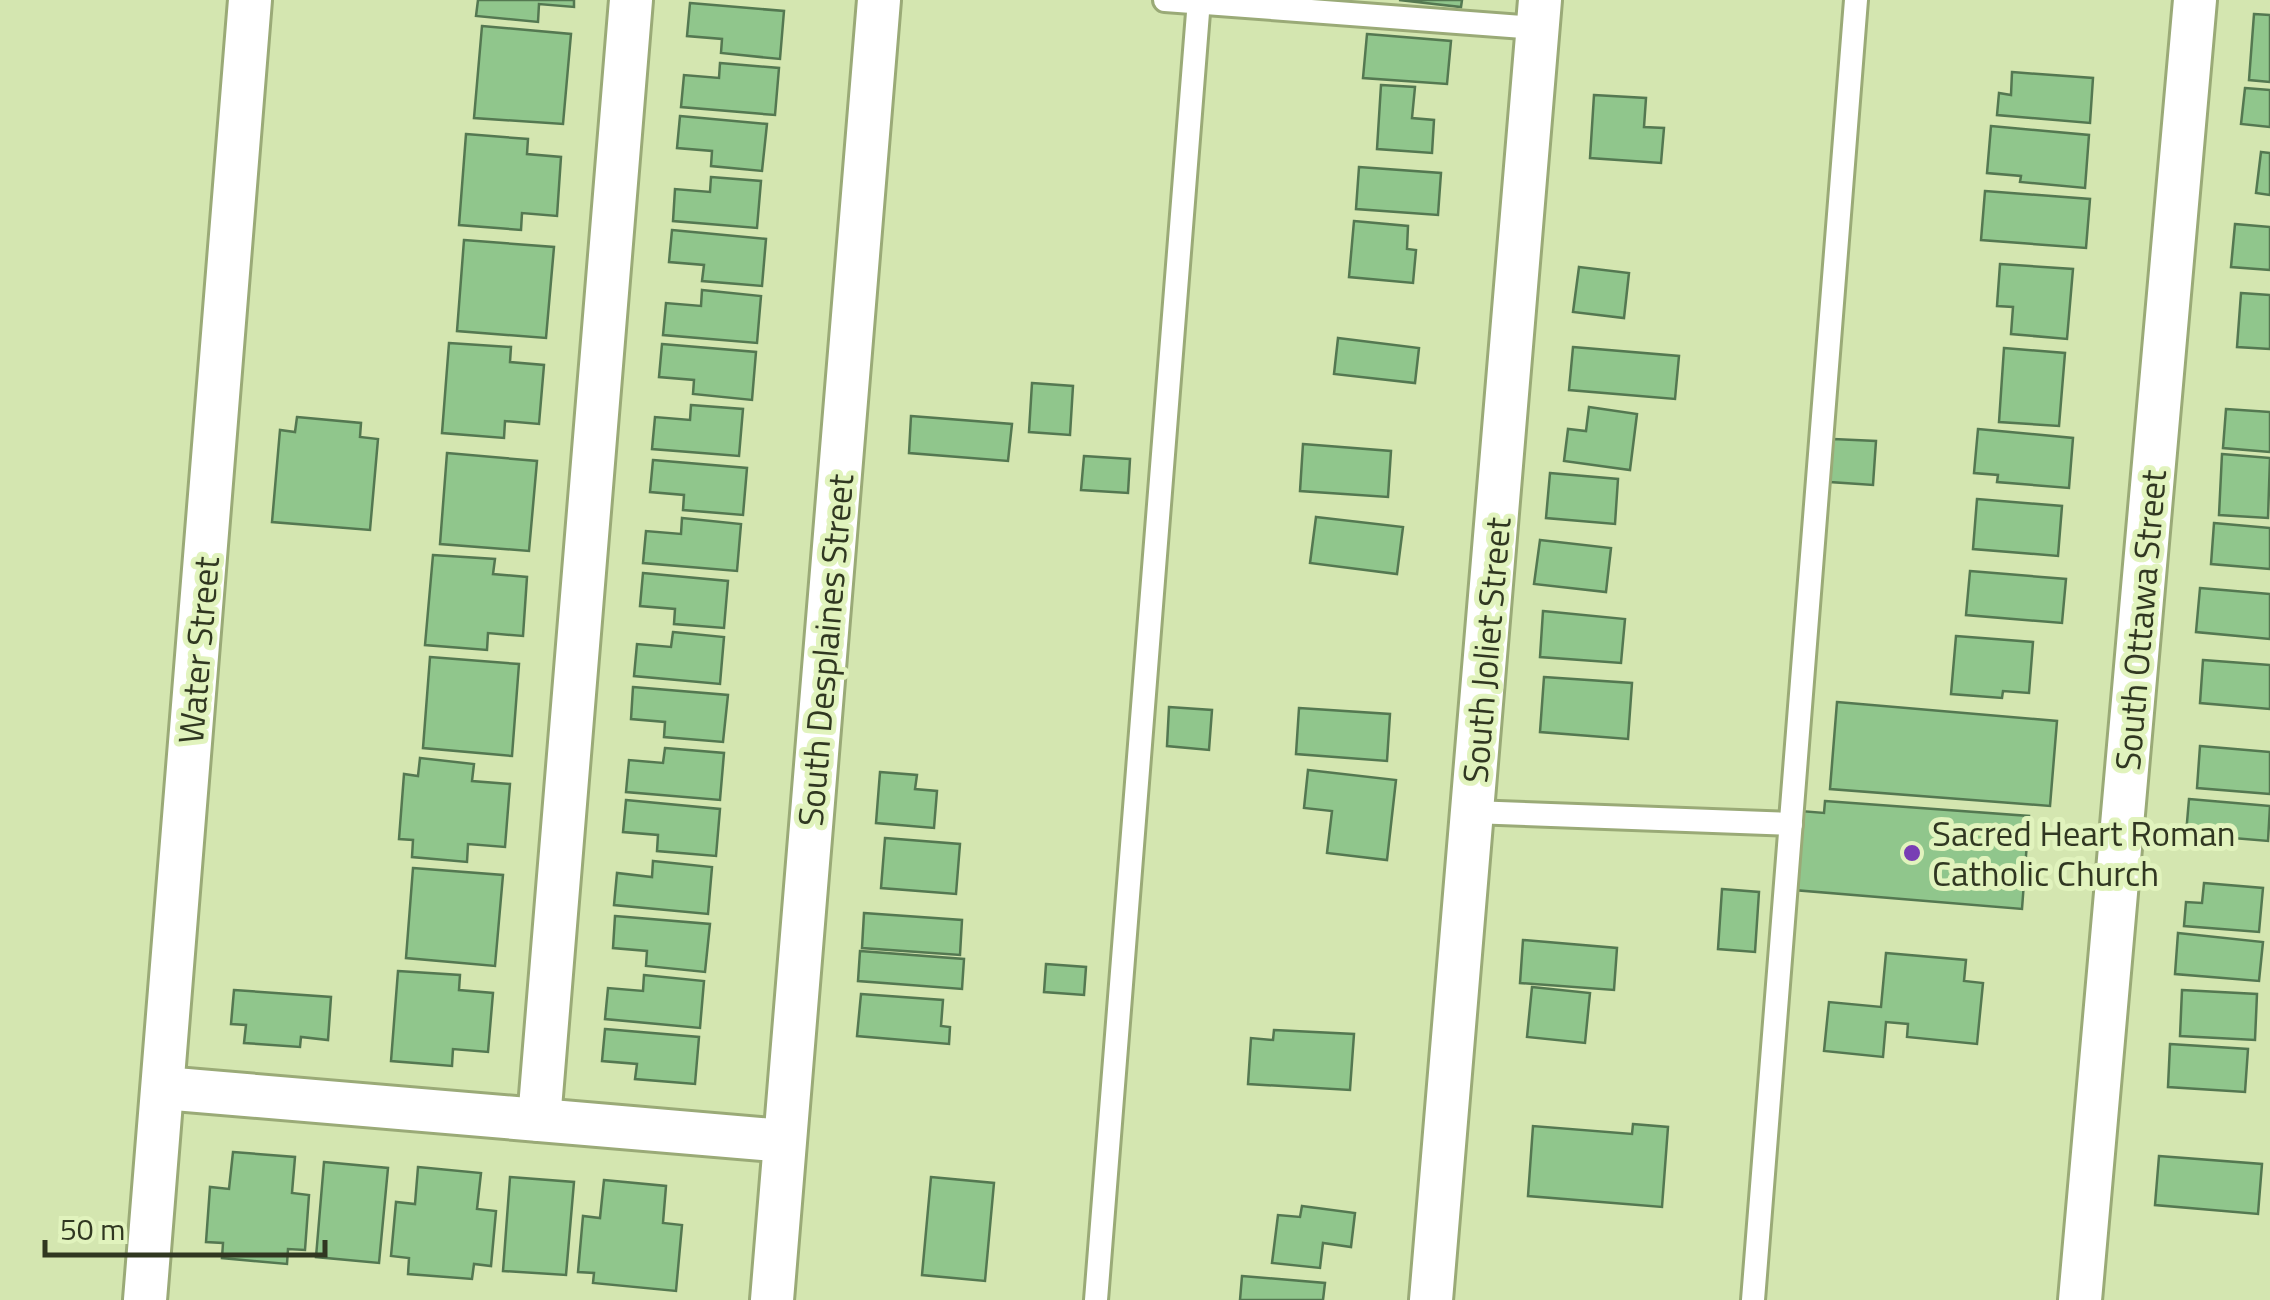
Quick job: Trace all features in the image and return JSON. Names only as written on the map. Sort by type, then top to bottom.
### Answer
[{"type":"street","name":"Water Street","points":[[145,1300],[250,0]]},
{"type":"street","points":[[538,1120],[631,0]]},
{"type":"street","name":"South Desplaines Street","points":[[772,1300],[879,0]]},
{"type":"street","name":"South Ottawa Street","points":[[2080,1300],[2196,0]]},
{"type":"street","name":"South Joliet Street","points":[[1431,1300],[1539,14]]},
{"type":"street","points":[[162,1088],[784,1141]]},
{"type":"lane","points":[[1166,0],[1539,14]]},
{"type":"lane","points":[[1754,1300],[1856,0]]},
{"type":"lane","points":[[1096,1300],[1199,1]]},
{"type":"lane","points":[[1472,812],[1791,824]]},
{"type":"building","points":[[478,0],[574,0],[574,7],[539,4],[538,22],[476,16]]},
{"type":"building","points":[[1399,0],[1462,0],[1461,7]]},
{"type":"building","points":[[690,3],[784,11],[780,59],[721,53],[722,39],[687,36]]},
{"type":"building","points":[[2254,14],[2270,15],[2270,82],[2249,80]]},
{"type":"building","points":[[482,26],[571,34],[563,124],[474,118]]},
{"type":"building","points":[[1367,34],[1451,41],[1447,84],[1363,78]]},
{"type":"building","points":[[720,63],[779,68],[775,115],[681,107],[684,75],[719,78]]},
{"type":"building","points":[[2012,72],[2093,78],[2090,123],[1997,115],[1999,93],[2011,95]]},
{"type":"building","points":[[1381,85],[1415,87],[1412,118],[1434,120],[1432,153],[1377,149]]},
{"type":"building","points":[[2245,88],[2270,90],[2270,127],[2241,124]]},
{"type":"building","points":[[1594,95],[1646,98],[1644,127],[1664,128],[1661,163],[1590,158]]},
{"type":"building","points":[[680,116],[767,124],[762,171],[711,166],[712,151],[677,148]]},
{"type":"building","points":[[1991,126],[2089,135],[2085,188],[2020,182],[2021,176],[1987,173]]},
{"type":"building","points":[[466,134],[528,139],[527,154],[561,157],[557,216],[522,213],[521,230],[459,225]]},
{"type":"building","points":[[2261,152],[2270,153],[2270,195],[2256,193]]},
{"type":"building","points":[[1359,167],[1441,173],[1438,215],[1356,209]]},
{"type":"building","points":[[711,177],[761,181],[757,228],[673,221],[675,189],[710,192]]},
{"type":"building","points":[[1985,191],[2090,199],[2086,248],[1981,240]]},
{"type":"building","points":[[1354,221],[1408,226],[1407,249],[1416,250],[1413,283],[1349,277]]},
{"type":"building","points":[[2235,224],[2270,227],[2270,270],[2231,267]]},
{"type":"building","points":[[672,230],[766,239],[762,286],[702,281],[704,265],[669,262]]},
{"type":"building","points":[[464,240],[554,247],[546,338],[457,331]]},
{"type":"building","points":[[2000,264],[2073,269],[2067,339],[2011,334],[2013,307],[1997,306]]},
{"type":"building","points":[[1579,267],[1629,273],[1624,318],[1573,312]]},
{"type":"building","points":[[702,290],[761,296],[757,343],[663,335],[666,303],[701,306]]},
{"type":"building","points":[[2241,293],[2270,295],[2270,349],[2237,347]]},
{"type":"building","points":[[1338,338],[1419,348],[1415,383],[1334,374]]},
{"type":"building","points":[[449,343],[511,347],[510,362],[544,365],[539,424],[505,421],[504,438],[442,433]]},
{"type":"building","points":[[662,344],[756,352],[752,400],[693,394],[694,380],[659,377]]},
{"type":"building","points":[[1573,347],[1679,356],[1675,399],[1569,390]]},
{"type":"building","points":[[2004,348],[2065,353],[2059,426],[1999,422]]},
{"type":"building","points":[[1032,383],[1073,386],[1070,435],[1029,432]]},
{"type":"building","points":[[691,405],[743,409],[739,456],[652,449],[655,417],[690,420]]},
{"type":"building","points":[[1589,407],[1637,414],[1630,470],[1564,461],[1568,429],[1586,431]]},
{"type":"building","points":[[2226,409],[2270,412],[2270,452],[2223,448]]},
{"type":"building","points":[[911,416],[1012,424],[1008,461],[909,453]]},
{"type":"building","points":[[297,417],[361,423],[360,437],[378,439],[370,530],[272,522],[280,430],[295,432]]},
{"type":"building","points":[[1978,429],[2073,438],[2069,488],[1997,482],[1998,475],[1974,473]]},
{"type":"building","points":[[1833,439],[1876,441],[1873,485],[1830,482]]},
{"type":"building","points":[[1303,444],[1391,451],[1388,497],[1300,491]]},
{"type":"building","points":[[447,453],[537,461],[529,551],[440,544]]},
{"type":"building","points":[[2222,454],[2270,458],[2268,518],[2219,515]]},
{"type":"building","points":[[1084,456],[1130,459],[1128,493],[1081,490]]},
{"type":"building","points":[[653,460],[747,468],[743,515],[683,510],[684,495],[650,492]]},
{"type":"building","points":[[1550,473],[1618,479],[1615,524],[1546,518]]},
{"type":"building","points":[[1977,499],[2062,506],[2058,556],[1973,549]]},
{"type":"building","points":[[1316,517],[1403,527],[1397,574],[1310,563]]},
{"type":"building","points":[[682,518],[741,524],[737,571],[643,563],[646,531],[681,534]]},
{"type":"building","points":[[2214,523],[2270,528],[2270,569],[2211,564]]},
{"type":"building","points":[[1540,540],[1611,548],[1606,592],[1534,584]]},
{"type":"building","points":[[433,555],[495,559],[493,574],[527,577],[523,636],[488,633],[487,650],[425,645]]},
{"type":"building","points":[[1970,571],[2066,579],[2062,623],[1966,615]]},
{"type":"building","points":[[643,573],[728,581],[724,628],[674,624],[675,609],[640,606]]},
{"type":"building","points":[[2200,588],[2270,594],[2270,639],[2196,632]]},
{"type":"building","points":[[1543,611],[1625,619],[1621,663],[1540,657]]},
{"type":"building","points":[[673,632],[724,637],[720,684],[634,676],[637,644],[671,647]]},
{"type":"building","points":[[1956,636],[2033,642],[2029,693],[2003,691],[2002,698],[1951,694]]},
{"type":"building","points":[[430,657],[519,664],[512,756],[423,748]]},
{"type":"building","points":[[2203,660],[2270,665],[2270,709],[2200,703]]},
{"type":"building","points":[[1544,677],[1632,683],[1628,739],[1540,732]]},
{"type":"building","points":[[633,687],[728,695],[723,742],[664,737],[665,722],[631,719]]},
{"type":"building","points":[[1837,702],[2057,721],[2050,806],[1830,789]]},
{"type":"building","points":[[1169,707],[1212,710],[1209,750],[1167,746]]},
{"type":"building","points":[[1299,708],[1390,714],[1387,761],[1296,754]]},
{"type":"building","points":[[2200,746],[2270,752],[2270,794],[2197,788]]},
{"type":"building","points":[[665,748],[724,753],[720,800],[626,792],[629,760],[663,763]]},
{"type":"building","points":[[420,758],[474,764],[472,781],[510,784],[505,847],[468,844],[467,862],[412,857],[413,840],[399,839],[404,774],[418,776]]},
{"type":"building","points":[[1308,770],[1396,780],[1387,860],[1327,853],[1332,811],[1304,808]]},
{"type":"building","points":[[880,772],[917,775],[915,789],[937,791],[934,828],[876,823]]},
{"type":"building","points":[[2189,799],[2270,806],[2268,841],[2186,834]]},
{"type":"building","points":[[626,800],[720,809],[716,856],[657,851],[658,835],[623,832]]},
{"type":"building","name":"Sacred Heart Roman Catholic Church","points":[[1825,801],[2029,816],[2022,909],[1794,890],[1801,811],[1824,813]]},
{"type":"building","points":[[885,838],[960,844],[956,894],[881,888]]},
{"type":"building","points":[[653,861],[712,867],[708,914],[614,905],[617,873],[652,877]]},
{"type":"building","points":[[413,868],[503,875],[495,966],[406,958]]},
{"type":"building","points":[[2204,883],[2263,888],[2259,932],[2184,926],[2186,902],[2202,903]]},
{"type":"building","points":[[1722,889],[1759,892],[1755,952],[1718,949]]},
{"type":"building","points":[[864,913],[962,920],[960,955],[862,948]]},
{"type":"building","points":[[615,916],[710,924],[705,972],[646,966],[647,951],[613,948]]},
{"type":"building","points":[[2178,933],[2263,942],[2259,981],[2175,974]]},
{"type":"building","points":[[1523,940],[1617,948],[1614,990],[1520,983]]},
{"type":"building","points":[[860,951],[964,959],[962,989],[858,981]]},
{"type":"building","points":[[1886,953],[1966,960],[1964,981],[1983,983],[1977,1044],[1907,1037],[1908,1024],[1886,1022],[1883,1057],[1824,1051],[1829,1002],[1881,1007]]},
{"type":"building","points":[[1046,964],[1086,967],[1084,995],[1044,992]]},
{"type":"building","points":[[398,971],[460,975],[459,990],[493,993],[488,1052],[453,1049],[452,1066],[391,1061]]},
{"type":"building","points":[[644,975],[704,981],[700,1028],[605,1019],[608,988],[643,991]]},
{"type":"building","points":[[1532,987],[1590,993],[1585,1043],[1527,1037]]},
{"type":"building","points":[[234,990],[331,997],[328,1040],[301,1037],[300,1047],[244,1043],[246,1025],[231,1024]]},
{"type":"building","points":[[2182,990],[2257,994],[2255,1040],[2180,1036]]},
{"type":"building","points":[[861,994],[943,1000],[941,1026],[950,1027],[949,1044],[857,1036]]},
{"type":"building","points":[[605,1029],[699,1037],[695,1084],[635,1079],[637,1064],[602,1061]]},
{"type":"building","points":[[1274,1030],[1354,1034],[1350,1090],[1248,1084],[1251,1038],[1273,1040]]},
{"type":"building","points":[[2170,1044],[2248,1049],[2245,1092],[2168,1087]]},
{"type":"building","points":[[1633,1124],[1668,1127],[1662,1207],[1528,1196],[1533,1126],[1632,1134]]},
{"type":"building","points":[[233,1152],[295,1157],[292,1193],[309,1195],[305,1250],[288,1249],[287,1264],[222,1258],[223,1243],[206,1242],[210,1187],[229,1189]]},
{"type":"building","points":[[2159,1156],[2262,1164],[2258,1214],[2155,1205]]},
{"type":"building","points":[[324,1162],[388,1168],[379,1263],[316,1257]]},
{"type":"building","points":[[418,1167],[481,1173],[477,1209],[496,1211],[491,1266],[474,1264],[472,1279],[408,1274],[409,1258],[391,1256],[396,1202],[415,1204]]},
{"type":"building","points":[[510,1177],[574,1182],[566,1275],[503,1271]]},
{"type":"building","points":[[931,1177],[994,1183],[985,1281],[922,1275]]},
{"type":"building","points":[[604,1180],[666,1186],[663,1223],[682,1225],[676,1291],[593,1283],[594,1273],[578,1272],[583,1216],[600,1218]]},
{"type":"building","points":[[1302,1206],[1355,1213],[1351,1247],[1323,1243],[1320,1268],[1272,1263],[1278,1215],[1300,1217]]},
{"type":"building","points":[[1242,1276],[1325,1283],[1323,1300],[1240,1300]]},
{"type":"place","name":"Sacred Heart Roman Catholic Church","points":[[1912,853]]}]
